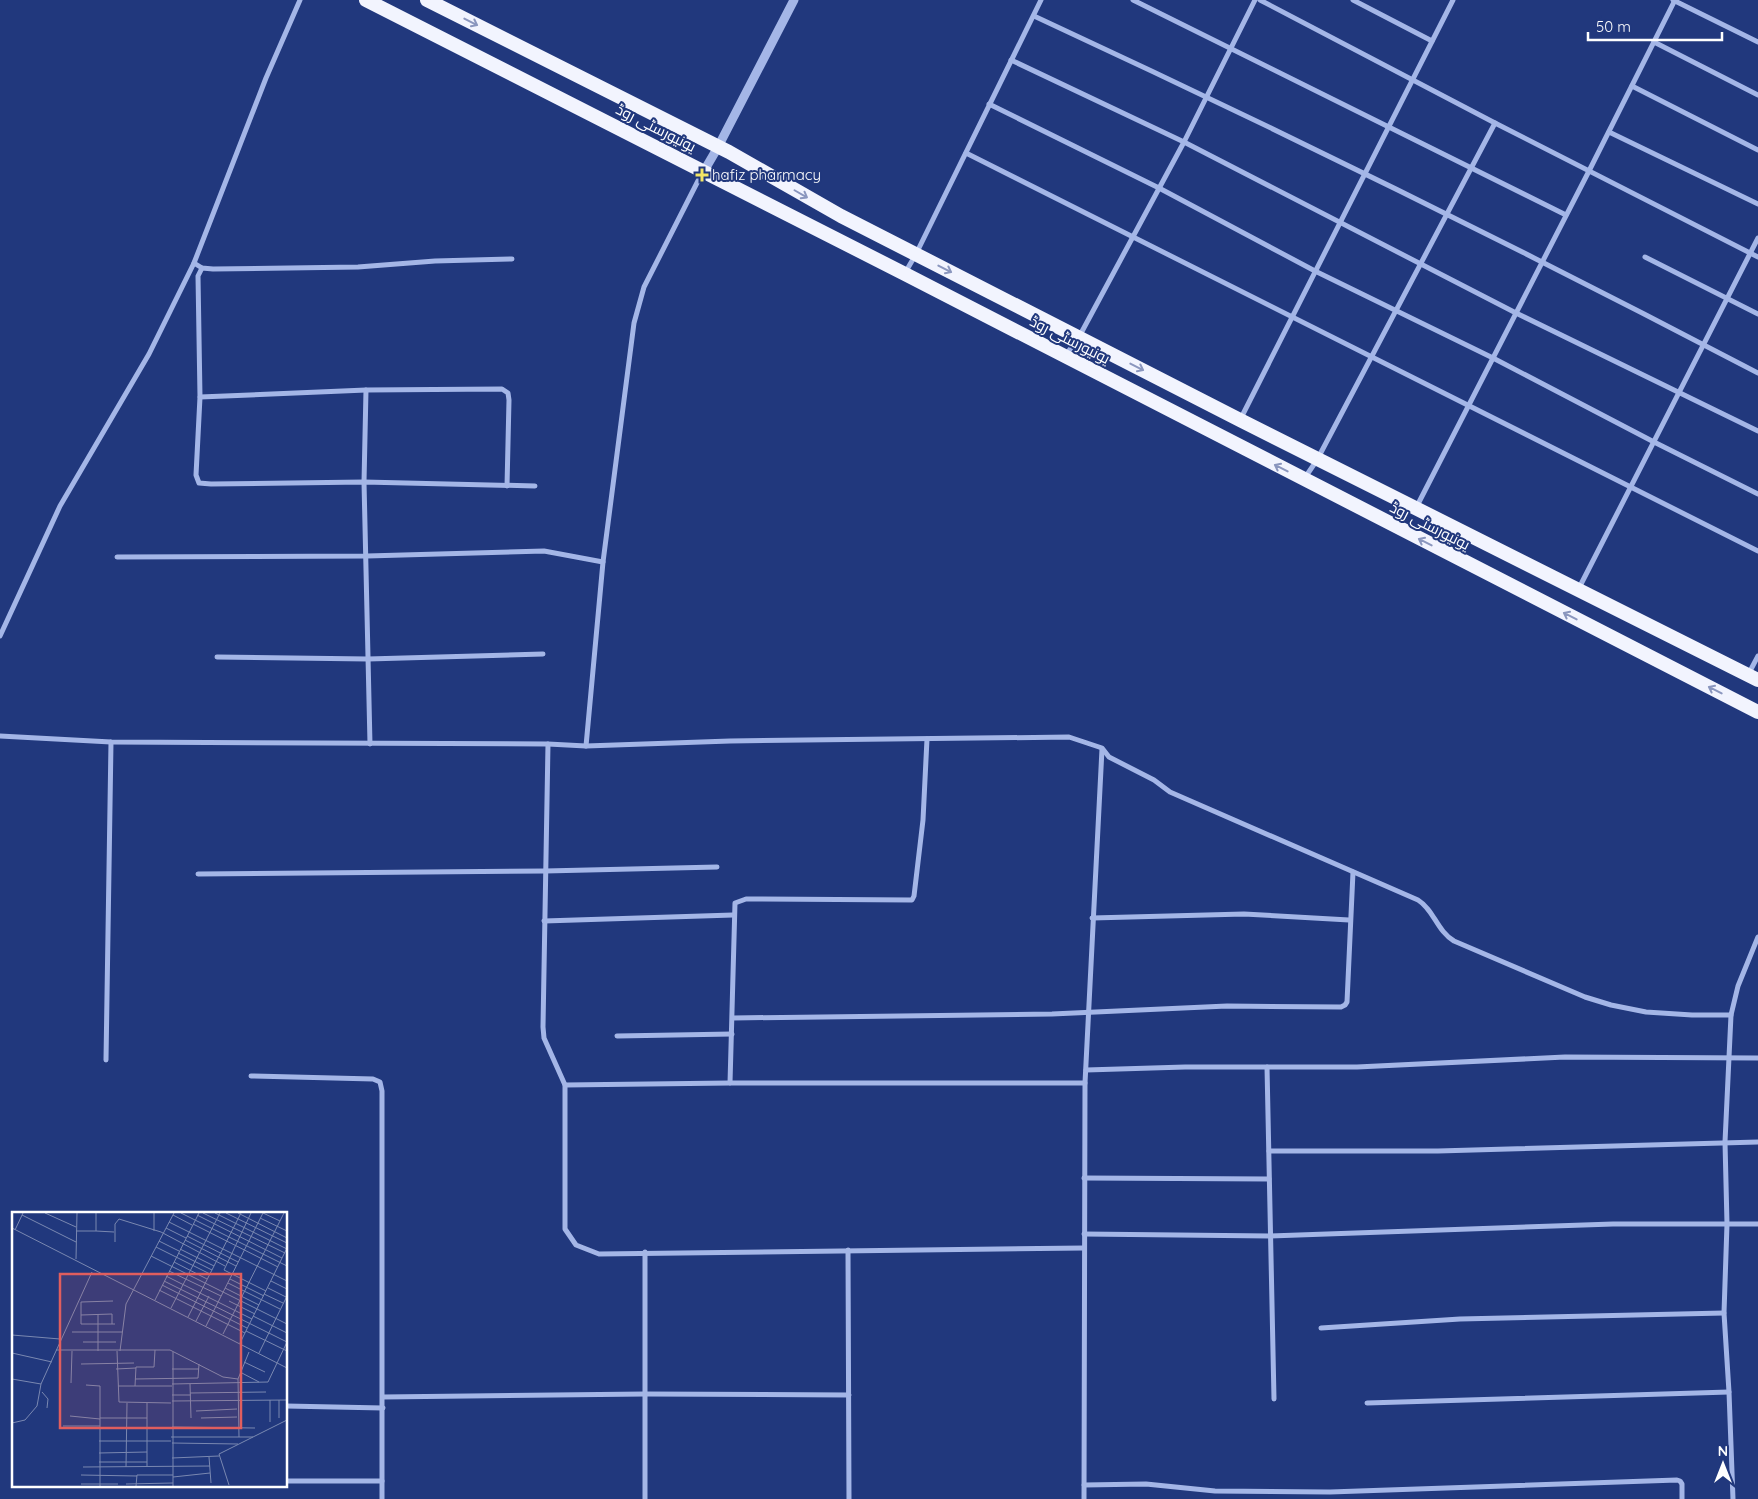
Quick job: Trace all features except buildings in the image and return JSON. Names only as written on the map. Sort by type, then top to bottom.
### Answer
[{"type":"highway","name":"یونیورسٹی روڈ","points":[[366,0],[704,171],[1758,712]]},
{"type":"highway","name":"یونیورسٹی روڈ","points":[[427,0],[718,147],[841,216],[1317,460],[1753,678]]},
{"type":"street","points":[[0,633],[60,506],[149,354],[194,263],[266,78],[300,0]]},
{"type":"street","points":[[586,746],[603,562],[634,323],[644,287],[794,0]]},
{"type":"street","points":[[905,274],[1041,0]]},
{"type":"street","points":[[1133,0],[1566,215]]},
{"type":"street","points":[[1065,356],[1079,337],[1184,142],[1255,0]]},
{"type":"street","points":[[1260,0],[1495,123],[1758,257]]},
{"type":"street","points":[[1353,0],[1432,41]]},
{"type":"street","points":[[1240,420],[1453,0]]},
{"type":"street","points":[[1416,509],[1674,0],[1758,42]]},
{"type":"street","points":[[1034,16],[1208,96],[1542,262],[1758,373]]},
{"type":"street","points":[[1654,42],[1758,95]]},
{"type":"street","points":[[1011,60],[1184,142],[1516,313],[1758,431]]},
{"type":"street","points":[[1632,86],[1758,150]]},
{"type":"street","points":[[990,104],[1159,188],[1315,271],[1493,358],[1758,494]]},
{"type":"street","points":[[1304,479],[1317,460],[1495,123]]},
{"type":"street","points":[[1608,132],[1758,204]]},
{"type":"street","points":[[966,153],[1293,315],[1371,357],[1758,551]]},
{"type":"street","points":[[1578,590],[1758,238]]},
{"type":"street","points":[[1645,257],[1758,314]]},
{"type":"street","points":[[194,263],[202,268],[213,269],[358,267],[435,261],[512,259]]},
{"type":"street","points":[[202,268],[198,276],[200,397],[196,476],[198,483],[364,482],[535,486]]},
{"type":"street","points":[[200,397],[366,390],[502,389],[508,393],[509,400],[507,486]]},
{"type":"street","points":[[366,390],[364,482],[370,744]]},
{"type":"street","points":[[117,556],[367,556],[544,552],[603,562]]},
{"type":"street","points":[[217,657],[368,659],[543,654]]},
{"type":"street","points":[[1753,678],[1758,656]]},
{"type":"street","points":[[0,736],[111,742],[548,744],[586,746],[730,741],[1069,737],[1102,748],[1109,757],[1154,780],[1170,792],[1418,900],[1426,905],[1446,937],[1585,997],[1611,1005],[1646,1012],[1731,1015]]},
{"type":"street","points":[[730,1083],[733,915],[735,903],[746,899],[912,900],[923,820],[926,739]]},
{"type":"street","points":[[106,1060],[111,742]]},
{"type":"street","points":[[548,744],[544,921],[544,1038],[565,1085],[565,1230],[576,1245],[599,1254],[1084,1248]]},
{"type":"street","points":[[1084,1499],[1085,1083],[1102,748]]},
{"type":"street","points":[[198,874],[545,871],[717,867]]},
{"type":"street","points":[[732,1018],[1089,1012],[1227,1006],[1341,1007],[1347,1002],[1349,920],[1353,872]]},
{"type":"street","points":[[1092,918],[1244,914],[1349,920]]},
{"type":"street","points":[[544,921],[733,915]]},
{"type":"street","points":[[1732,1499],[1730,1392],[1724,1313],[1727,1224],[1724,1142],[1731,1015],[1738,986],[1755,951],[1758,937]]},
{"type":"street","points":[[617,1036],[732,1034]]},
{"type":"street","points":[[1086,1070],[1185,1067],[1357,1067],[1565,1057],[1758,1058]]},
{"type":"street","points":[[1267,1067],[1274,1399]]},
{"type":"street","points":[[251,1076],[372,1079],[380,1082],[382,1091],[382,1499]]},
{"type":"street","points":[[565,1085],[1085,1083]]},
{"type":"street","points":[[1269,1151],[1438,1151],[1758,1142]]},
{"type":"street","points":[[1084,1178],[1269,1179]]},
{"type":"street","points":[[1084,1234],[1270,1236],[1613,1224],[1758,1224]]},
{"type":"street","points":[[848,1250],[849,1499]]},
{"type":"street","points":[[645,1252],[645,1499]]},
{"type":"street","points":[[1321,1328],[1460,1319],[1724,1313]]},
{"type":"street","points":[[1367,1403],[1730,1392]]},
{"type":"street","points":[[383,1397],[645,1394],[848,1395]]},
{"type":"street","points":[[288,1406],[383,1408]]},
{"type":"street","points":[[1084,1484],[1146,1484],[1224,1491],[1330,1492],[1677,1480],[1682,1484],[1682,1499]]},
{"type":"street","points":[[288,1481],[382,1481]]},
{"type":"place","name":"hafiz pharmacy","points":[[702,175]]}]
